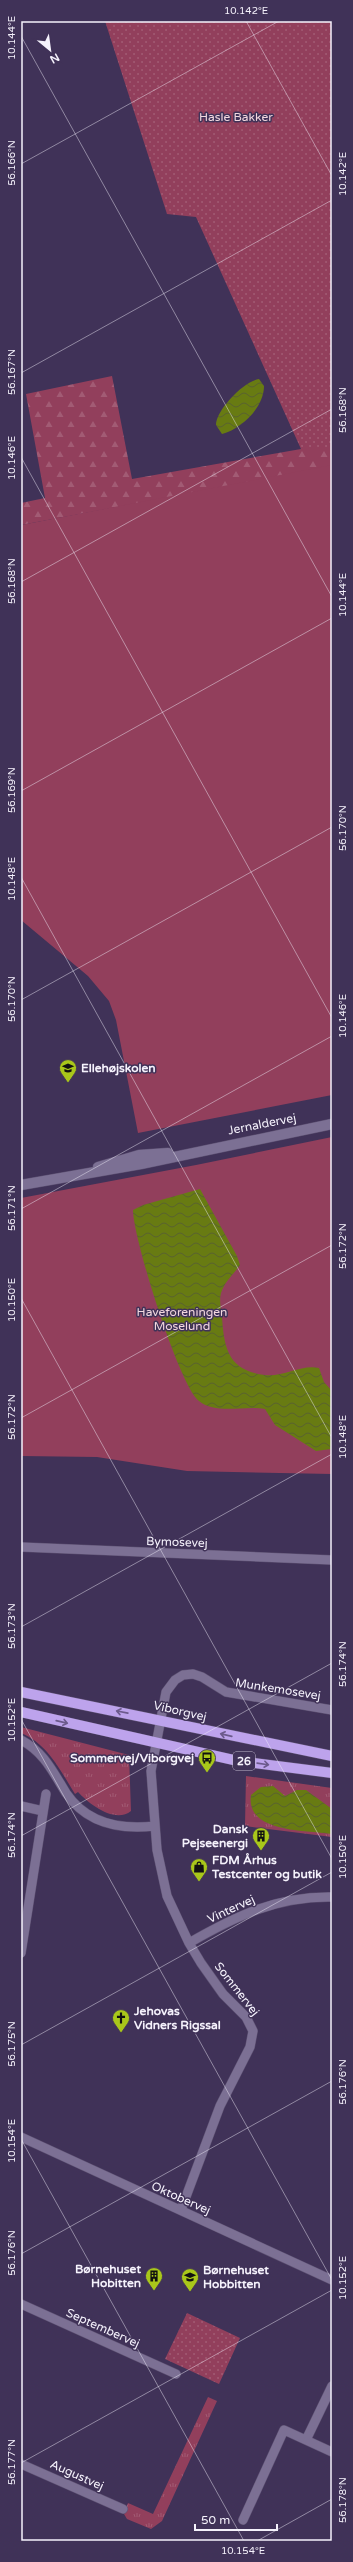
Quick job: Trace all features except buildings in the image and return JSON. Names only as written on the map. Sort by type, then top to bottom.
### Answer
[{"type":"main road","name":"Viborgvej","points":[[21,1692],[160,1720],[262,1743],[332,1756]]},
{"type":"main road","name":"26","points":[[21,1712],[238,1760],[332,1773]]},
{"type":"street","name":"Jernaldervej","points":[[21,1185],[76,1174],[139,1155],[198,1150],[332,1124]]},
{"type":"street","name":"Bymosevej","points":[[21,1547],[332,1560]]},
{"type":"street","name":"Munkemosevej","points":[[157,1743],[160,1720],[168,1686],[183,1675],[192,1674],[202,1677],[226,1692],[332,1710]]},
{"type":"street","points":[[21,1740],[41,1754],[71,1799],[90,1817],[119,1827],[155,1826]]},
{"type":"street","name":"Sommervej","points":[[157,1743],[152,1772],[155,1826],[157,1850],[167,1896],[189,1943],[212,1980],[246,2017],[253,2031],[250,2046],[220,2106],[181,2210]]},
{"type":"street","points":[[21,1953],[46,1794]]},
{"type":"street","points":[[21,1806],[43,1811]]},
{"type":"street","name":"Vintervej","points":[[189,1943],[242,1914],[263,1906],[304,1898],[332,1897]]},
{"type":"street","name":"Oktobervej","points":[[21,2137],[332,2280]]},
{"type":"street","name":"Septembervej","points":[[21,2304],[176,2374]]},
{"type":"street","points":[[306,2440],[332,2386]]},
{"type":"street","points":[[243,2520],[284,2430],[332,2452]]},
{"type":"street","name":"Augustvej","points":[[21,2464],[123,2509]]},
{"type":"green space","name":"Hasle Bakker","points":[[105,21],[332,21],[332,449],[301,449],[196,217],[167,214]]},
{"type":"green space","points":[[112,376],[132,479],[301,449],[332,449],[332,467],[21,525],[21,503],[45,498],[26,394]]},
{"type":"green space","points":[[332,465],[332,1095],[138,1133],[116,1020],[109,1001],[88,976],[21,920],[21,525]]},
{"type":"green space","name":"Haveforeningen Moselund","points":[[332,1137],[332,1474],[187,1471],[97,1457],[21,1456],[21,1198],[196,1165]]},
{"type":"green space","points":[[21,1727],[129,1755],[131,1811],[118,1815],[110,1814],[95,1807],[78,1792],[75,1794],[46,1751],[39,1744],[21,1733]]},
{"type":"green space","points":[[246,1776],[332,1788],[332,1837],[245,1826]]},
{"type":"green space","points":[[187,2313],[240,2338],[219,2384],[165,2359]]},
{"type":"green space","points":[[208,2397],[217,2401],[162,2521],[151,2529],[127,2519],[124,2514],[128,2503],[153,2514]]},
{"type":"water","points":[[259,379],[264,386],[263,394],[256,409],[244,422],[222,434],[216,425],[217,419],[226,404],[239,390]]},
{"type":"water","points":[[200,1189],[237,1256],[240,1265],[229,1278],[220,1296],[224,1339],[231,1356],[243,1369],[253,1373],[265,1375],[279,1374],[313,1367],[319,1368],[324,1382],[332,1391],[332,1451],[331,1449],[316,1451],[275,1425],[265,1409],[214,1408],[199,1401],[190,1389],[169,1341],[158,1310],[140,1249],[133,1210],[143,1205]]},
{"type":"water","points":[[273,1786],[285,1796],[297,1790],[306,1790],[332,1809],[332,1834],[280,1827],[267,1823],[258,1817],[252,1807],[251,1795],[261,1787]]},
{"type":"place","name":"Ellehøjskolen","points":[[68,1083]]},
{"type":"place","name":"Sommervej/Viborgvej","points":[[207,1773]]},
{"type":"place","name":"Dansk Pejseenergi","points":[[261,1851]]},
{"type":"place","name":"FDM Århus Testcenter og butik","points":[[199,1882]]},
{"type":"place","name":"Jehovas Vidners Rigssal","points":[[121,2033]]},
{"type":"place","name":"Børnehuset Hobitten","points":[[154,2291]]},
{"type":"place","name":"Børnehuset Hobbitten","points":[[190,2292]]}]
